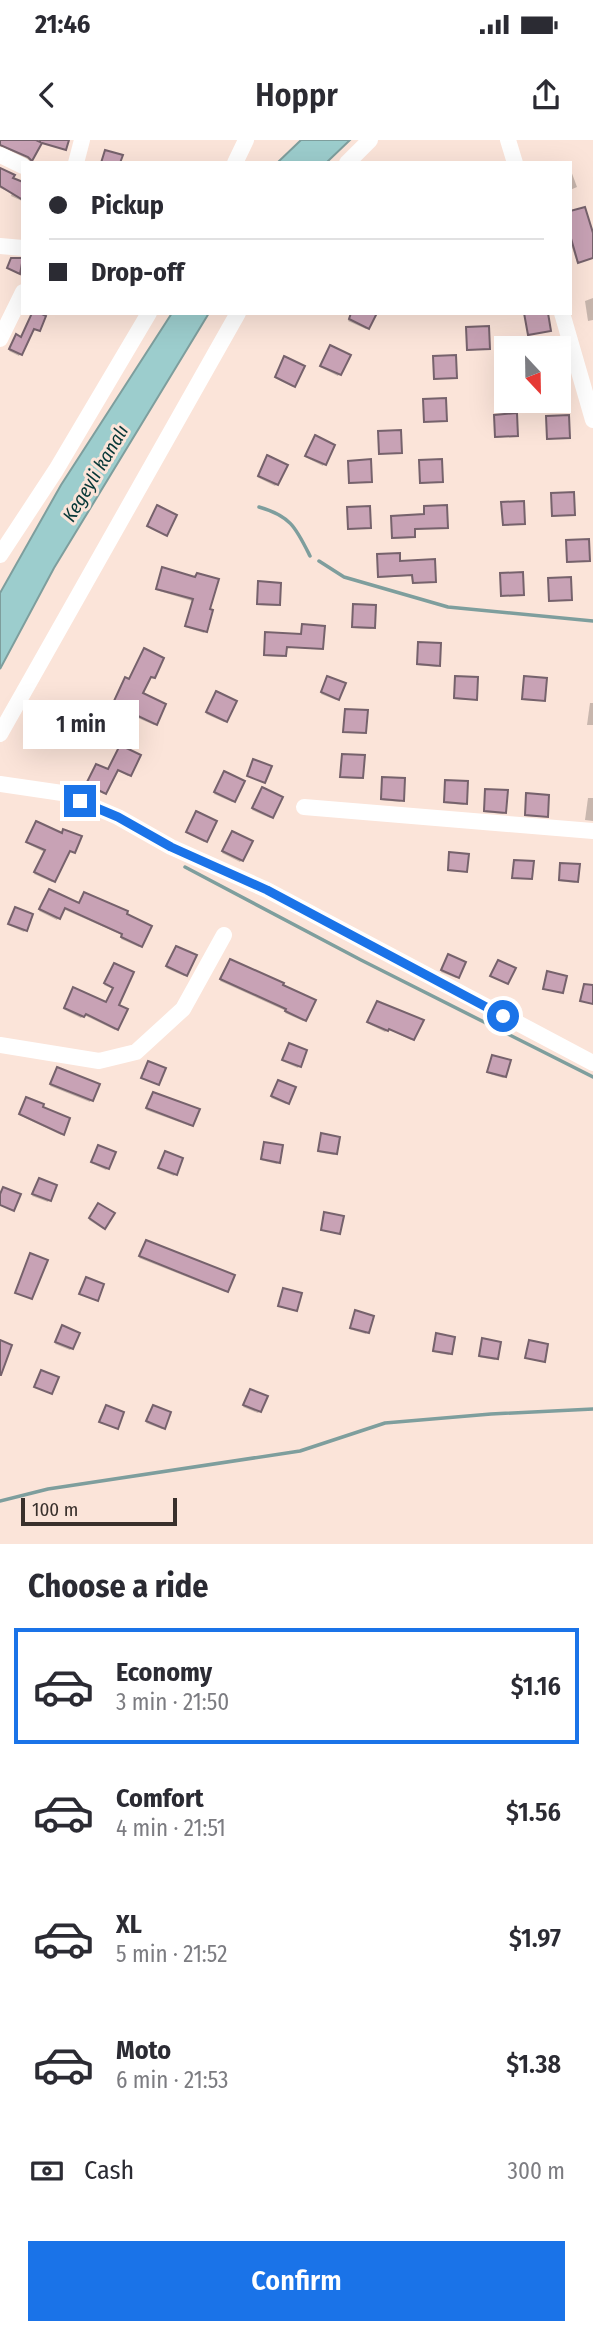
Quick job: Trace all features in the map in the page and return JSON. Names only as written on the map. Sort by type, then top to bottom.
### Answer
[{"type":"street","points":[[77,161],[82,140]]},
{"type":"street","points":[[236,161],[246,140]]},
{"type":"street","points":[[349,161],[370,140]]},
{"type":"street","points":[[508,140],[514,161]]},
{"type":"street","points":[[0,155],[21,165]]},
{"type":"street","points":[[0,246],[21,248]]},
{"type":"street","points":[[0,339],[21,296]]},
{"type":"street","points":[[2,546],[56,470],[148,315]]},
{"type":"street","points":[[0,734],[237,315]]},
{"type":"street","points":[[563,315],[593,420]]},
{"type":"street","points":[[0,784],[62,793],[118,817],[171,847],[267,890],[593,1063]]},
{"type":"street","points":[[304,807],[593,831]]},
{"type":"street","points":[[0,1045],[99,1061],[136,1052],[183,1009],[224,935]]},
{"type":"water","points":[[301,140],[350,140],[328,161],[279,161]]},
{"type":"water","name":"Kegeyli kanalı","points":[[171,315],[208,315],[54,568],[0,669],[0,593],[61,485]]},
{"type":"building","points":[[0,140],[69,140],[66,150],[42,143],[32,161],[0,145]]},
{"type":"building","points":[[105,150],[123,155],[121,161],[102,161]]},
{"type":"building","points":[[0,168],[21,181],[21,199],[0,186]]},
{"type":"building","points":[[585,207],[593,233],[593,258],[578,263],[572,242],[572,210]]},
{"type":"building","points":[[11,258],[21,258],[20,274],[7,268]]},
{"type":"building","points":[[31,315],[46,316],[40,331],[34,329],[22,355],[9,349],[16,334],[21,337]]},
{"type":"building","points":[[350,315],[376,315],[369,329],[349,319]]},
{"type":"building","points":[[524,315],[548,315],[551,331],[528,335]]},
{"type":"building","points":[[489,326],[490,349],[467,350],[466,327]]},
{"type":"building","points":[[330,345],[351,355],[341,375],[320,366]]},
{"type":"building","points":[[456,355],[457,378],[434,379],[433,356]]},
{"type":"building","points":[[284,356],[305,366],[295,387],[275,377]]},
{"type":"building","points":[[446,398],[447,421],[424,422],[423,399]]},
{"type":"building","points":[[517,413],[518,436],[495,437],[494,415]]},
{"type":"building","points":[[569,415],[570,438],[547,439],[546,416]]},
{"type":"building","points":[[401,430],[402,453],[379,454],[378,431]]},
{"type":"building","points":[[315,435],[335,445],[326,465],[305,456]]},
{"type":"building","points":[[267,455],[288,465],[278,485],[258,476]]},
{"type":"building","points":[[371,459],[372,482],[349,483],[348,461]]},
{"type":"building","points":[[442,459],[443,482],[420,483],[419,460]]},
{"type":"building","points":[[574,492],[575,515],[552,516],[551,493]]},
{"type":"building","points":[[524,501],[525,524],[503,525],[501,502]]},
{"type":"building","points":[[157,505],[177,515],[167,536],[147,526]]},
{"type":"building","points":[[447,505],[448,528],[415,529],[415,537],[392,538],[391,516],[424,514],[424,506]]},
{"type":"building","points":[[370,506],[371,528],[348,529],[347,507]]},
{"type":"building","points":[[589,539],[590,561],[567,562],[566,540]]},
{"type":"building","points":[[400,553],[400,561],[435,559],[436,582],[413,583],[412,575],[378,577],[377,554]]},
{"type":"building","points":[[162,567],[195,577],[197,573],[219,579],[210,609],[213,610],[207,632],[185,626],[193,599],[156,589]]},
{"type":"building","points":[[523,572],[524,595],[501,596],[500,573]]},
{"type":"building","points":[[571,577],[572,600],[549,601],[548,578]]},
{"type":"building","points":[[258,581],[281,583],[280,605],[257,604]]},
{"type":"building","points":[[353,604],[376,605],[375,628],[352,627]]},
{"type":"building","points":[[302,624],[325,626],[323,649],[287,647],[286,656],[264,655],[265,632],[301,634]]},
{"type":"building","points":[[418,642],[441,643],[440,666],[417,664]]},
{"type":"building","points":[[144,648],[164,658],[155,678],[151,677],[143,693],[166,704],[157,725],[134,714],[123,737],[102,727],[125,677],[129,679]]},
{"type":"building","points":[[327,676],[346,683],[339,700],[321,692]]},
{"type":"building","points":[[455,676],[478,677],[477,700],[454,698]]},
{"type":"building","points":[[524,676],[547,678],[545,701],[522,699]]},
{"type":"building","points":[[216,691],[237,701],[227,722],[206,712]]},
{"type":"building","points":[[345,709],[368,710],[366,733],[343,732]]},
{"type":"building","points":[[120,745],[141,755],[131,776],[118,770],[106,794],[86,784],[96,764],[108,769]]},
{"type":"building","points":[[342,754],[365,755],[363,778],[340,777]]},
{"type":"building","points":[[253,759],[272,766],[265,783],[247,776]]},
{"type":"building","points":[[224,771],[245,781],[235,802],[214,792]]},
{"type":"building","points":[[382,777],[405,778],[404,801],[381,799]]},
{"type":"building","points":[[445,780],[468,781],[467,804],[444,802]]},
{"type":"building","points":[[262,787],[283,797],[273,818],[252,808]]},
{"type":"building","points":[[485,789],[508,790],[506,813],[484,811]]},
{"type":"building","points":[[526,793],[549,795],[548,817],[525,815]]},
{"type":"building","points":[[196,811],[217,821],[207,842],[186,832]]},
{"type":"building","points":[[36,821],[62,833],[63,829],[82,836],[75,853],[70,851],[55,882],[34,872],[45,850],[26,842]]},
{"type":"building","points":[[232,831],[253,841],[243,861],[222,851]]},
{"type":"building","points":[[449,852],[469,854],[467,872],[448,870]]},
{"type":"building","points":[[514,860],[534,861],[532,879],[512,878]]},
{"type":"building","points":[[560,863],[580,864],[578,882],[559,880]]},
{"type":"building","points":[[49,889],[79,903],[84,892],[128,911],[127,914],[152,926],[142,947],[121,937],[122,934],[65,908],[60,919],[39,909]]},
{"type":"building","points":[[15,907],[33,914],[27,931],[8,924]]},
{"type":"building","points":[[176,946],[197,955],[187,976],[166,966]]},
{"type":"building","points":[[448,954],[466,962],[459,978],[441,970]]},
{"type":"building","points":[[230,959],[316,1000],[306,1021],[220,979]]},
{"type":"building","points":[[498,960],[516,968],[508,984],[490,976]]},
{"type":"building","points":[[114,963],[134,972],[119,1005],[128,1009],[118,1030],[86,1014],[84,1017],[64,1008],[73,987],[106,1002],[113,988],[104,983]]},
{"type":"building","points":[[547,971],[567,976],[563,993],[543,989]]},
{"type":"building","points":[[584,984],[593,985],[593,1004],[580,1001]]},
{"type":"building","points":[[377,1001],[424,1020],[414,1040],[367,1022]]},
{"type":"building","points":[[289,1043],[307,1050],[301,1067],[282,1060]]},
{"type":"building","points":[[492,1055],[511,1060],[506,1077],[487,1072]]},
{"type":"building","points":[[148,1061],[166,1068],[159,1085],[141,1078]]},
{"type":"building","points":[[57,1067],[100,1084],[93,1101],[50,1084]]},
{"type":"building","points":[[278,1080],[296,1087],[289,1104],[271,1096]]},
{"type":"building","points":[[153,1092],[200,1109],[193,1126],[146,1108]]},
{"type":"building","points":[[26,1097],[70,1118],[64,1135],[19,1114]]},
{"type":"building","points":[[321,1133],[340,1137],[337,1154],[318,1151]]},
{"type":"building","points":[[264,1142],[283,1145],[280,1163],[261,1159]]},
{"type":"building","points":[[98,1145],[116,1152],[109,1169],[91,1162]]},
{"type":"building","points":[[165,1151],[183,1158],[177,1175],[158,1168]]},
{"type":"building","points":[[39,1178],[57,1185],[51,1201],[32,1194]]},
{"type":"building","points":[[3,1187],[21,1194],[14,1211],[0,1205]]},
{"type":"building","points":[[98,1203],[115,1213],[105,1229],[89,1218]]},
{"type":"building","points":[[324,1212],[344,1216],[340,1234],[321,1230]]},
{"type":"building","points":[[146,1240],[235,1275],[228,1292],[139,1256]]},
{"type":"building","points":[[30,1253],[48,1260],[32,1299],[15,1293]]},
{"type":"building","points":[[86,1277],[104,1284],[98,1301],[79,1294]]},
{"type":"building","points":[[283,1288],[302,1293],[297,1311],[278,1306]]},
{"type":"building","points":[[355,1310],[374,1316],[369,1333],[350,1328]]},
{"type":"building","points":[[62,1325],[80,1333],[73,1349],[55,1342]]},
{"type":"building","points":[[436,1333],[455,1337],[452,1354],[433,1351]]},
{"type":"building","points":[[482,1338],[501,1342],[498,1359],[479,1356]]},
{"type":"building","points":[[0,1340],[12,1345],[1,1375],[0,1375]]},
{"type":"building","points":[[529,1340],[548,1344],[545,1362],[525,1358]]},
{"type":"building","points":[[41,1370],[59,1377],[52,1394],[34,1387]]},
{"type":"building","points":[[250,1389],[268,1396],[261,1412],[243,1405]]},
{"type":"building","points":[[106,1405],[124,1412],[118,1429],[99,1422]]},
{"type":"building","points":[[153,1405],[171,1412],[165,1429],[146,1421]]},
{"type":"waterway","points":[[259,507],[286,519],[301,538],[310,556]]},
{"type":"waterway","points":[[319,561],[344,577],[448,607],[593,621]]},
{"type":"waterway","points":[[185,867],[361,960],[593,1077]]},
{"type":"waterway","points":[[0,1501],[48,1489],[300,1451],[385,1423],[593,1409]]},
{"type":"route","points":[[80,801],[118,817],[171,847],[267,890],[503,1016]]}]
